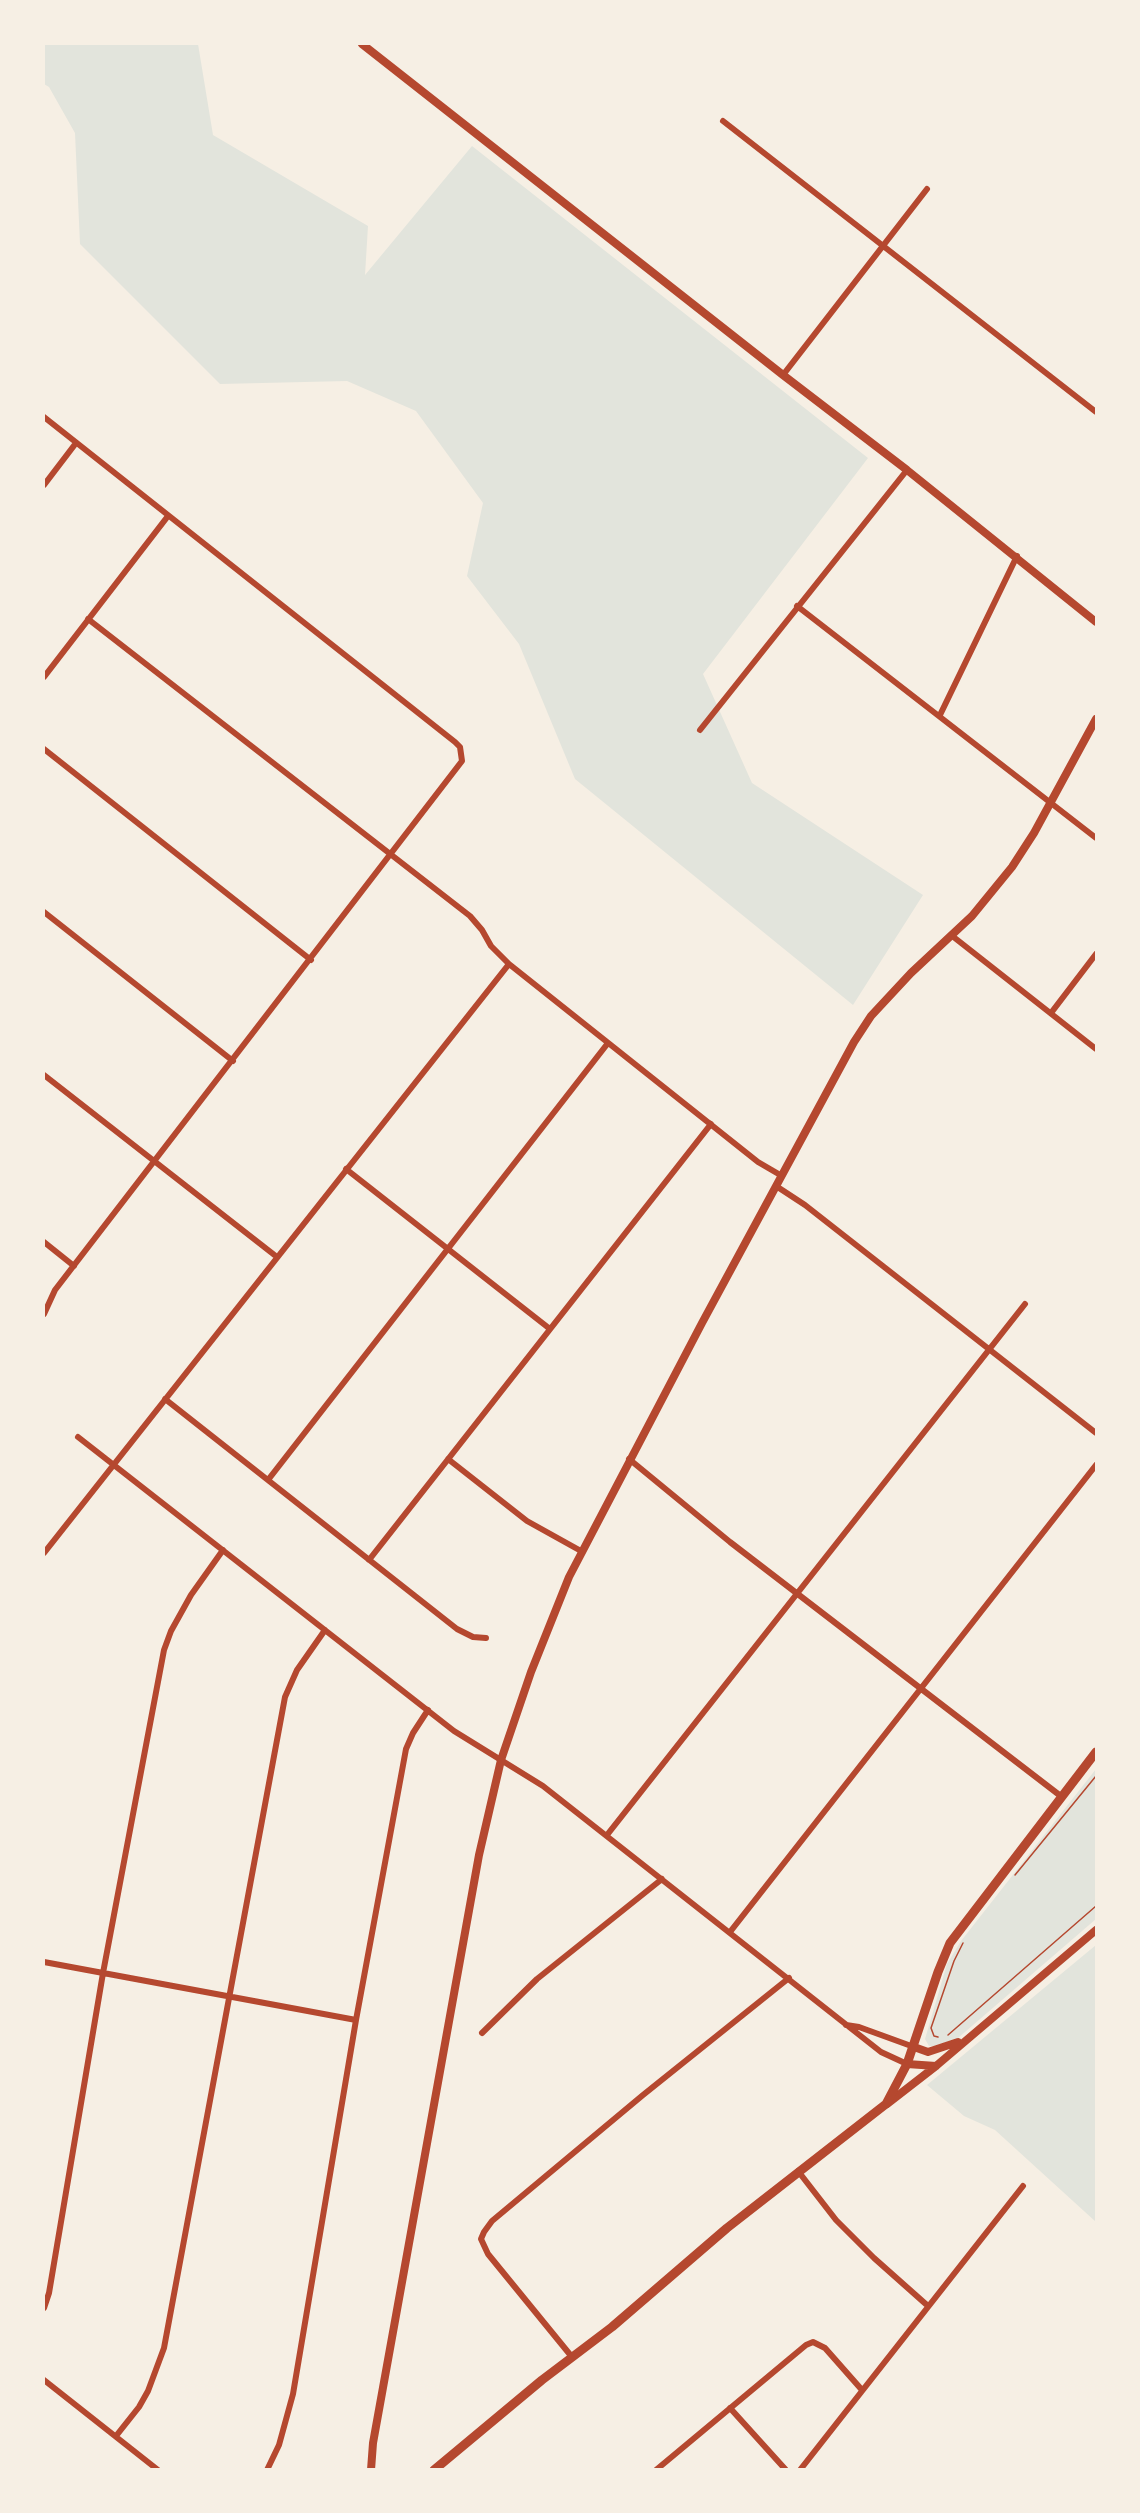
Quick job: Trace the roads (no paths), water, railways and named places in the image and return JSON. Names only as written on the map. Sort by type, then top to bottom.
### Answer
[{"type":"main road","points":[[434,2469],[612,2327],[798,2171],[886,2104],[914,2047],[934,1983],[950,1943],[1096,1752]]},
{"type":"street","points":[[362,44],[1017,556],[1096,622]]},
{"type":"street","points":[[723,121],[1096,412]]},
{"type":"street","points":[[783,375],[927,189]]},
{"type":"street","points":[[44,417],[455,742],[462,755],[459,768],[55,1290],[44,1314]]},
{"type":"street","points":[[44,485],[76,443]]},
{"type":"street","points":[[700,730],[907,470]]},
{"type":"street","points":[[44,677],[168,516]]},
{"type":"street","points":[[940,715],[1017,556]]},
{"type":"street","points":[[797,606],[1096,838]]},
{"type":"street","points":[[88,619],[470,916],[482,930],[491,946],[509,964],[758,1162],[782,1176]]},
{"type":"street","points":[[371,2469],[373,2443],[479,1855],[501,1760],[531,1672],[582,1551],[629,1459],[854,1042],[871,1016],[911,972],[972,916],[1012,867],[1096,719]]},
{"type":"street","points":[[44,748],[311,960]]},
{"type":"street","points":[[44,912],[233,1061]]},
{"type":"street","points":[[951,935],[1096,1049]]},
{"type":"street","points":[[1051,1013],[1096,954]]},
{"type":"street","points":[[44,1553],[509,964]]},
{"type":"street","points":[[268,1480],[609,1043]]},
{"type":"street","points":[[44,1075],[277,1257]]},
{"type":"street","points":[[369,1560],[711,1124]]},
{"type":"street","points":[[346,1169],[550,1329]]},
{"type":"street","points":[[776,1186],[805,1205],[1096,1433]]},
{"type":"street","points":[[44,1242],[74,1266]]},
{"type":"street","points":[[608,1835],[1024,1304]]},
{"type":"street","points":[[165,1399],[457,1629],[473,1637],[486,1638]]},
{"type":"street","points":[[78,1437],[461,1736],[543,1786],[608,1835],[881,2052],[907,2064],[936,2066]]},
{"type":"street","points":[[629,1459],[730,1542],[1062,1797]]},
{"type":"street","points":[[448,1460],[527,1521],[582,1551]]},
{"type":"street","points":[[730,1932],[1096,1465]]},
{"type":"street","points":[[44,2308],[50,2294],[103,1973],[164,1650],[171,1631],[191,1595],[222,1550]]},
{"type":"street","points":[[116,2436],[139,2407],[148,2391],[164,2348],[285,1697],[297,1670],[325,1630]]},
{"type":"street","points":[[267,2469],[279,2445],[293,2394],[356,2020],[406,1749],[428,1710]]},
{"type":"street","points":[[482,2033],[537,1979],[662,1879]]},
{"type":"street","points":[[886,2104],[936,2066],[1096,1930]]},
{"type":"street","points":[[44,1962],[356,2020]]},
{"type":"street","points":[[572,2357],[488,2254],[482,2239],[484,2232],[492,2221],[789,1978]]},
{"type":"street","points":[[846,2025],[859,2027],[927,2052],[944,2049],[967,2038]]},
{"type":"street","points":[[798,2171],[836,2220],[874,2258],[928,2306]]},
{"type":"street","points":[[800,2469],[1023,2186]]},
{"type":"street","points":[[656,2469],[806,2345],[816,2342],[825,2348],[862,2390]]},
{"type":"street","points":[[44,2380],[158,2469]]},
{"type":"street","points":[[730,2408],[786,2469]]}]
